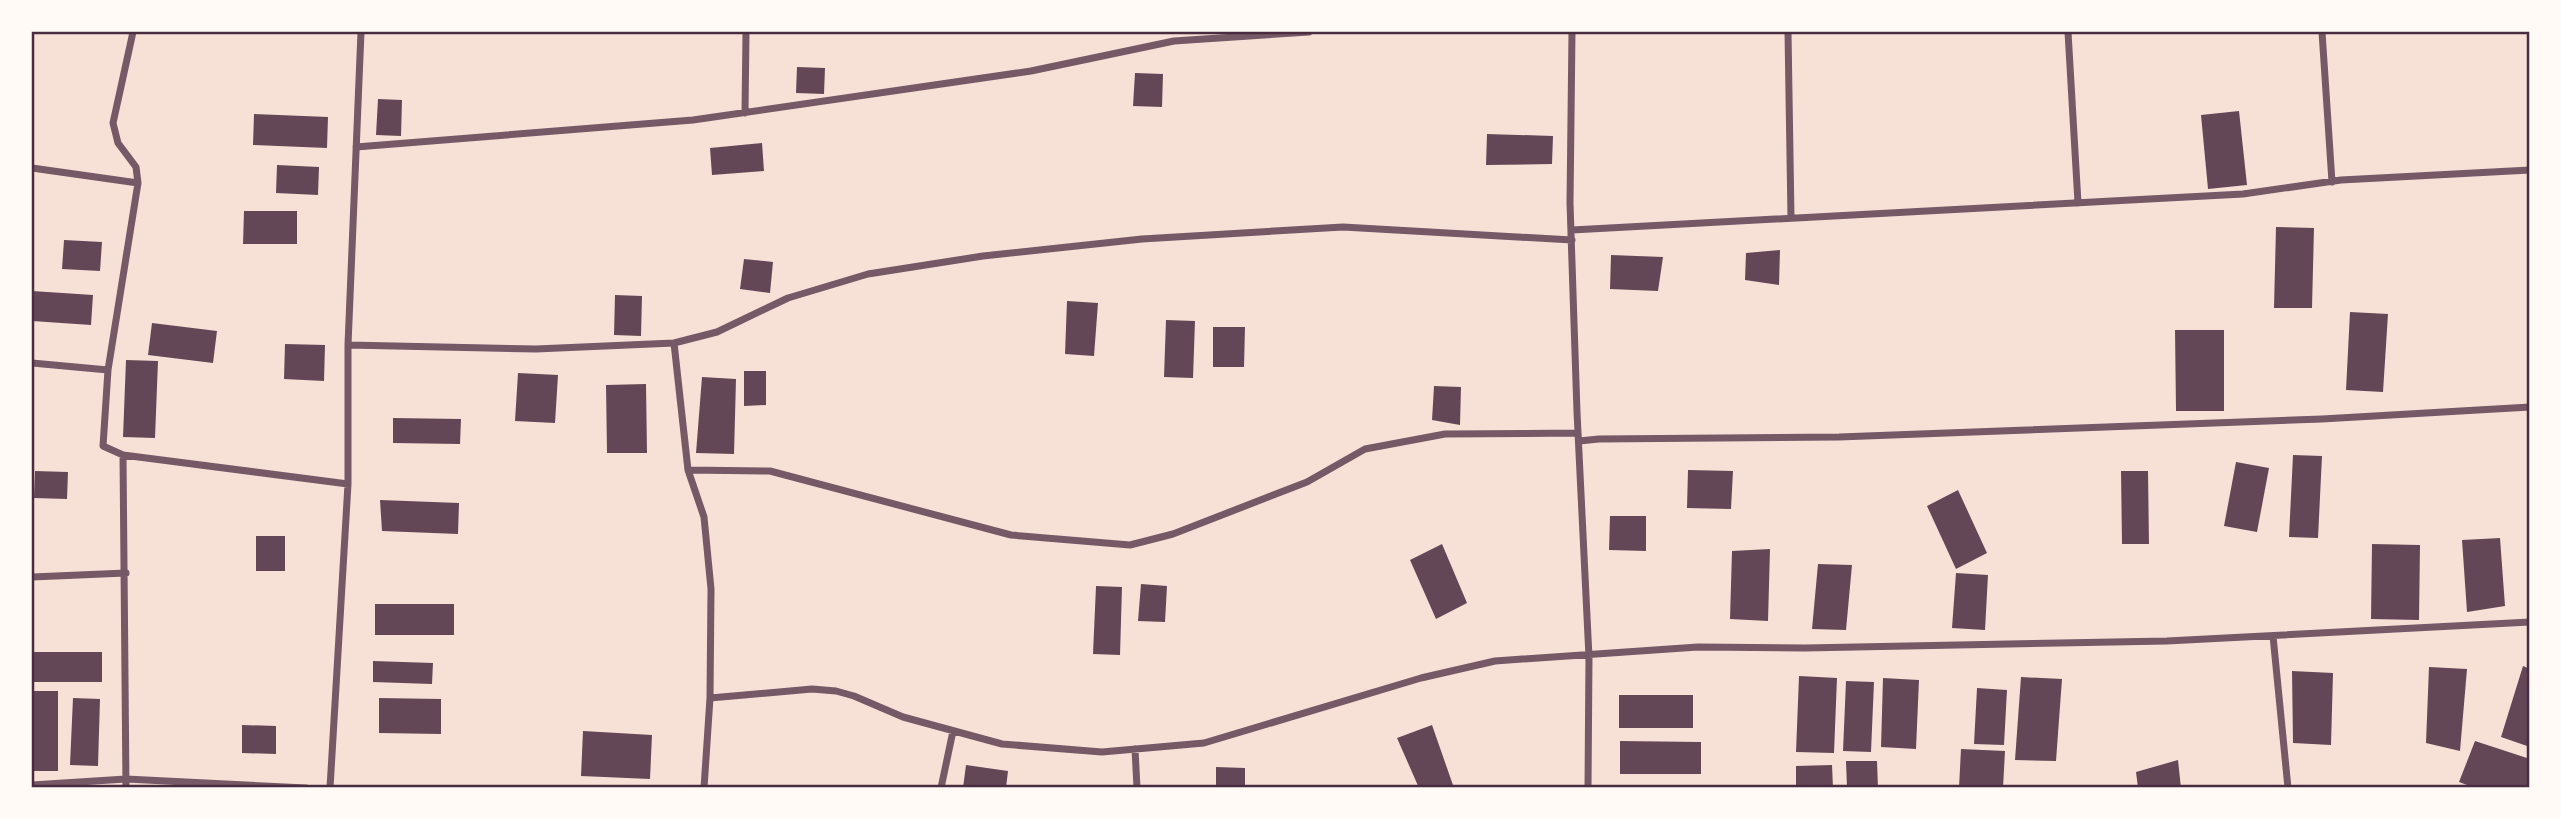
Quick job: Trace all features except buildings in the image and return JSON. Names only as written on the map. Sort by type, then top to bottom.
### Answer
[{"type":"street","points":[[133,32],[113,123],[118,142],[136,167],[138,183],[108,370],[103,446],[123,455],[348,484]]},
{"type":"street","points":[[330,788],[348,484],[348,345],[361,32]]},
{"type":"street","points":[[745,113],[746,32]]},
{"type":"street","points":[[356,147],[692,120],[1031,71],[1174,41],[1309,32]]},
{"type":"street","points":[[1572,32],[1572,240],[1589,656],[1588,788]]},
{"type":"street","points":[[1788,32],[1791,218]]},
{"type":"street","points":[[2068,32],[2078,203]]},
{"type":"street","points":[[2322,32],[2332,181]]},
{"type":"street","points":[[32,168],[138,183]]},
{"type":"street","points":[[1572,230],[2243,194],[2332,181],[2529,170]]},
{"type":"street","points":[[348,345],[536,349],[674,343],[717,332],[788,298],[868,274],[983,256],[1142,239],[1343,228],[1572,240]]},
{"type":"street","points":[[674,343],[688,470],[704,517],[710,577],[710,698],[704,788]]},
{"type":"street","points":[[32,363],[108,370]]},
{"type":"street","points":[[688,470],[770,471],[1011,535],[1130,545],[1173,534],[1307,482],[1365,449],[1445,434],[1599,439],[1839,437],[2322,419],[2529,407]]},
{"type":"street","points":[[123,455],[126,783]]},
{"type":"street","points":[[32,577],[126,573]]},
{"type":"street","points":[[710,698],[812,689],[836,691],[854,695],[903,717],[1002,744],[1102,752],[1204,743],[1362,698],[1421,678],[1495,661],[1698,647],[1805,648],[2167,641],[2529,622]]},
{"type":"street","points":[[2273,636],[2288,788]]},
{"type":"street","points":[[941,788],[953,730]]},
{"type":"street","points":[[1135,749],[1137,788]]},
{"type":"street","points":[[32,785],[126,783],[306,788]]}]
